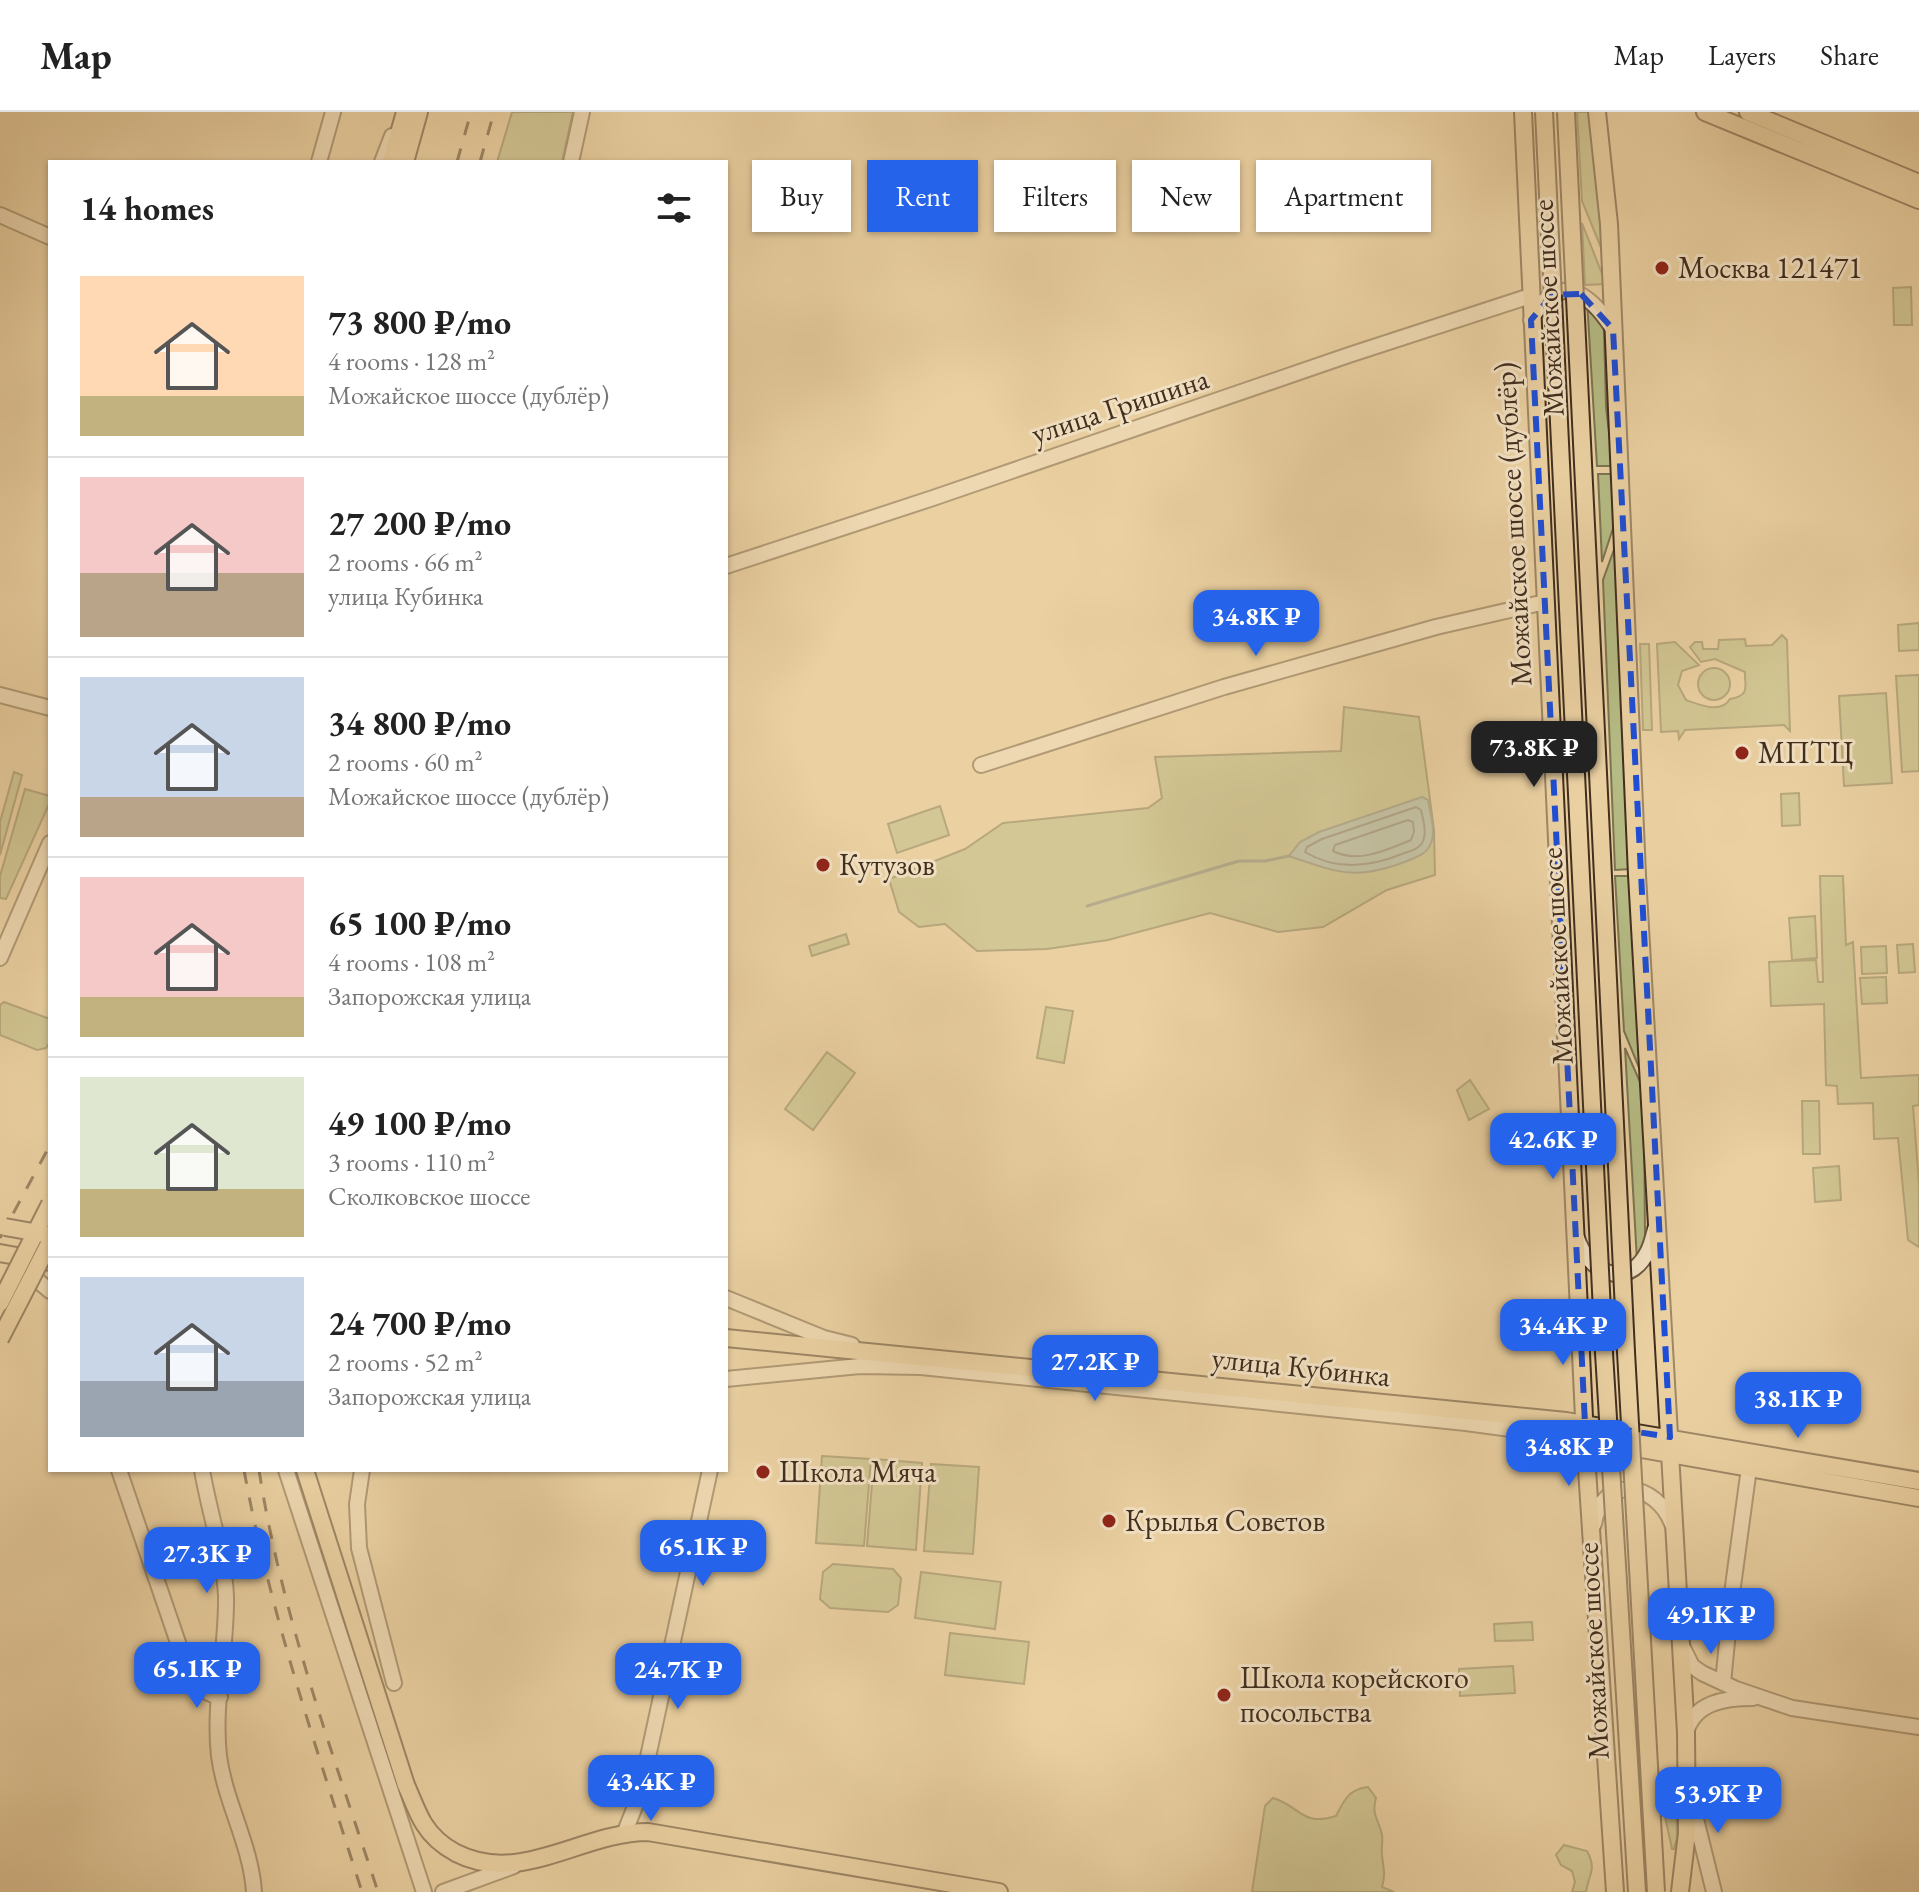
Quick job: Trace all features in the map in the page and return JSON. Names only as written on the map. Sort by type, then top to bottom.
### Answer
[{"type":"main road","points":[[391,160],[403,112]]},
{"type":"main road","points":[[406,160],[419,112]]},
{"type":"main road","name":"Можайское шоссе (дублёр)","points":[[1523,112],[1585,1432],[1615,1892]]},
{"type":"main road","name":"Можайское шоссе","points":[[1544,112],[1605,1369],[1637,1892]]},
{"type":"main road","name":"Можайское шоссе","points":[[1566,112],[1624,1322],[1656,1892]]},
{"type":"main road","points":[[1597,112],[1608,211],[1630,741],[1686,1733],[1687,1833],[1680,1892]]},
{"type":"main road","points":[[1705,112],[1919,200]]},
{"type":"main road","points":[[1748,112],[1919,183]]},
{"type":"main road","points":[[0,1303],[48,1208]]},
{"type":"main road","points":[[0,1226],[48,1234]]},
{"type":"main road","points":[[0,1339],[48,1246]]},
{"type":"main road","points":[[0,1256],[48,1262]]},
{"type":"main road","name":"улица Кубинка","points":[[728,1338],[896,1354],[1585,1432],[1671,1445]]},
{"type":"main road","points":[[1671,1445],[1749,1468],[1919,1498]]},
{"type":"main road","points":[[1671,1445],[1919,1481]]},
{"type":"main road","points":[[306,1472],[406,1785],[423,1823],[446,1848],[464,1857],[489,1863],[524,1863],[624,1834],[659,1834],[999,1892]]},
{"type":"street","points":[[320,160],[333,112]]},
{"type":"street","points":[[383,160],[403,112]]},
{"type":"street","points":[[571,160],[582,112]]},
{"type":"street","points":[[0,215],[48,236]]},
{"type":"street","points":[[1531,320],[1544,300],[1552,295],[1571,292],[1592,300],[1613,329]]},
{"type":"street","name":"улица Гришина","points":[[728,565],[1530,296]]},
{"type":"street","points":[[981,765],[1224,687],[1436,627],[1545,602]]},
{"type":"street","points":[[0,695],[48,707]]},
{"type":"street","points":[[0,958],[48,848]]},
{"type":"street","points":[[1576,1234],[1581,1251],[1601,1271],[1627,1273],[1638,1266],[1648,1252],[1657,1221]]},
{"type":"street","points":[[0,1256],[21,1267],[48,1289]]},
{"type":"street","points":[[728,1299],[824,1338],[896,1354]]},
{"type":"street","points":[[728,1379],[860,1366],[921,1367],[1466,1423],[1585,1432]]},
{"type":"street","points":[[1723,1683],[1749,1468]]},
{"type":"street","points":[[120,1472],[193,1682],[209,1695],[220,1697]]},
{"type":"street","points":[[202,1472],[226,1594],[219,1757],[251,1868],[254,1892]]},
{"type":"street","points":[[287,1472],[424,1892]]},
{"type":"street","points":[[362,1472],[357,1504],[359,1548],[394,1683]]},
{"type":"street","points":[[659,1834],[645,1822],[639,1806],[640,1794],[710,1472]]},
{"type":"street","points":[[1592,1534],[1601,1501],[1610,1493],[1624,1489],[1639,1490],[1664,1506],[1676,1535]]},
{"type":"street","points":[[1681,1644],[1692,1666],[1761,1698],[1808,1712],[1919,1727]]},
{"type":"street","points":[[1686,1733],[1692,1717],[1707,1706],[1735,1698],[1761,1698]]},
{"type":"street","points":[[1688,1789],[1714,1892]]},
{"type":"street","points":[[624,1834],[640,1794]]},
{"type":"street","points":[[417,1869],[429,1885],[448,1889],[524,1863]]},
{"type":"highlighted area","points":[[1581,294],[1613,329],[1670,1437],[1585,1424],[1531,320],[1552,295]]},
{"type":"green space","points":[[512,112],[573,112],[562,160],[498,160]]},
{"type":"green space","points":[[1577,112],[1590,112],[1592,122],[1602,250],[1582,201]]},
{"type":"green space","points":[[1582,223],[1606,284],[1585,285]]},
{"type":"green space","points":[[1911,287],[1912,325],[1894,325],[1893,288]]},
{"type":"green space","points":[[1587,300],[1602,318],[1604,329],[1606,407],[1613,466],[1597,466]]},
{"type":"green space","points":[[1598,474],[1613,474],[1615,522],[1602,562]]},
{"type":"green space","points":[[1616,544],[1631,869],[1615,870],[1603,580]]},
{"type":"green space","points":[[1919,623],[1919,650],[1899,651],[1898,625]]},
{"type":"green space","points":[[1782,635],[1787,640],[1790,731],[1784,725],[1685,730],[1679,739],[1678,731],[1661,732],[1657,644],[1675,642],[1699,665],[1682,671],[1678,685],[1686,700],[1716,707],[1744,692],[1745,672],[1715,659],[1701,662],[1690,647],[1695,642],[1702,642],[1703,649],[1718,649],[1719,640],[1745,639],[1746,646],[1772,645]]},
{"type":"green space","points":[[1640,644],[1649,644],[1652,730],[1643,730]]},
{"type":"green space","points":[[1714,668],[1725,673],[1730,684],[1725,695],[1714,700],[1703,695],[1698,684],[1703,673]]},
{"type":"green space","points":[[1919,675],[1919,771],[1902,772],[1896,676]]},
{"type":"green space","points":[[1886,693],[1892,783],[1844,786],[1839,696]]},
{"type":"green space","points":[[1344,707],[1419,717],[1434,830],[1435,875],[1387,890],[1323,927],[1278,932],[1210,913],[1108,940],[1047,949],[977,951],[945,924],[919,927],[899,912],[889,879],[965,849],[1003,823],[1148,808],[1162,798],[1155,757],[1341,751]]},
{"type":"green space","points":[[14,772],[22,775],[0,855],[0,822]]},
{"type":"green space","points":[[25,789],[48,795],[48,806],[6,899],[0,898],[0,876]]},
{"type":"green space","points":[[1799,793],[1800,825],[1782,826],[1781,794]]},
{"type":"green space","points":[[940,806],[949,835],[897,853],[888,824]]},
{"type":"green space","points":[[1615,876],[1631,876],[1640,1070],[1624,1031]]},
{"type":"green space","points":[[1820,876],[1843,876],[1846,945],[1853,942],[1861,1078],[1919,1075],[1919,1105],[1913,1106],[1919,1184],[1919,1247],[1908,1240],[1898,1138],[1874,1139],[1873,1103],[1838,1104],[1837,1086],[1826,1085],[1824,1004],[1771,1006],[1769,962],[1816,960],[1818,982],[1823,982]]},
{"type":"green space","points":[[1815,916],[1817,958],[1792,960],[1789,918]]},
{"type":"green space","points":[[846,934],[849,944],[812,956],[809,946]]},
{"type":"green space","points":[[1913,944],[1915,972],[1899,973],[1897,945]]},
{"type":"green space","points":[[1886,946],[1887,973],[1862,974],[1861,947]]},
{"type":"green space","points":[[1886,977],[1887,1003],[1862,1004],[1860,978]]},
{"type":"green space","points":[[4,1002],[48,1018],[46,1048],[37,1050],[0,1035],[0,1005]]},
{"type":"green space","points":[[1046,1007],[1073,1011],[1064,1063],[1037,1058]]},
{"type":"green space","points":[[1625,1048],[1641,1084],[1644,1114],[1645,1239],[1637,1261]]},
{"type":"green space","points":[[827,1052],[855,1073],[813,1130],[785,1109]]},
{"type":"green space","points":[[1470,1080],[1489,1109],[1469,1120],[1457,1090]]},
{"type":"green space","points":[[1802,1101],[1819,1101],[1820,1154],[1803,1154]]},
{"type":"green space","points":[[1839,1166],[1841,1200],[1815,1202],[1813,1168]]},
{"type":"green space","points":[[822,1456],[871,1459],[864,1546],[816,1543]]},
{"type":"green space","points":[[874,1459],[922,1463],[916,1550],[867,1546]]},
{"type":"green space","points":[[931,1464],[979,1467],[973,1554],[924,1551]]},
{"type":"green space","points":[[833,1564],[893,1569],[901,1578],[898,1605],[888,1612],[830,1608],[820,1599],[823,1572]]},
{"type":"green space","points":[[921,1572],[1001,1582],[995,1629],[915,1618]]},
{"type":"green space","points":[[1532,1622],[1533,1640],[1495,1641],[1494,1624]]},
{"type":"green space","points":[[950,1633],[1029,1642],[1024,1684],[945,1675]]},
{"type":"green space","points":[[1513,1666],[1515,1693],[1460,1696],[1459,1669]]},
{"type":"green space","points":[[1672,1770],[1676,1778],[1677,1838],[1674,1849],[1662,1793],[1664,1774]]},
{"type":"green space","points":[[1368,1787],[1376,1798],[1375,1813],[1382,1835],[1382,1887],[1394,1892],[1252,1892],[1265,1806],[1273,1798],[1308,1817],[1325,1819],[1336,1816],[1352,1793]]},
{"type":"green space","points":[[1564,1845],[1587,1851],[1590,1857],[1592,1867],[1586,1892],[1572,1892],[1575,1882],[1572,1871],[1561,1865],[1556,1855]]},
{"type":"water","points":[[1422,797],[1428,800],[1433,827],[1431,843],[1421,855],[1389,867],[1360,873],[1321,867],[1289,856],[1300,842],[1319,832]]},
{"type":"waterway","points":[[1087,906],[1239,861],[1265,861],[1289,856]]},
{"type":"railway","points":[[458,160],[471,112]]},
{"type":"railway","points":[[481,160],[494,112]]},
{"type":"railway","points":[[0,1238],[48,1149]]},
{"type":"railway","points":[[244,1472],[281,1630],[362,1892]]},
{"type":"railway","points":[[259,1472],[294,1630],[378,1892]]},
{"type":"place","name":"Москва 121471","points":[[1662,268]]},
{"type":"place","name":"МПТЦ","points":[[1742,753]]},
{"type":"place","name":"Кутузов","points":[[823,865]]},
{"type":"place","name":"Школа Мяча","points":[[763,1472]]},
{"type":"place","name":"Крылья Советов","points":[[1109,1521]]},
{"type":"place","name":"Школа корейского посольства","points":[[1224,1695]]}]
